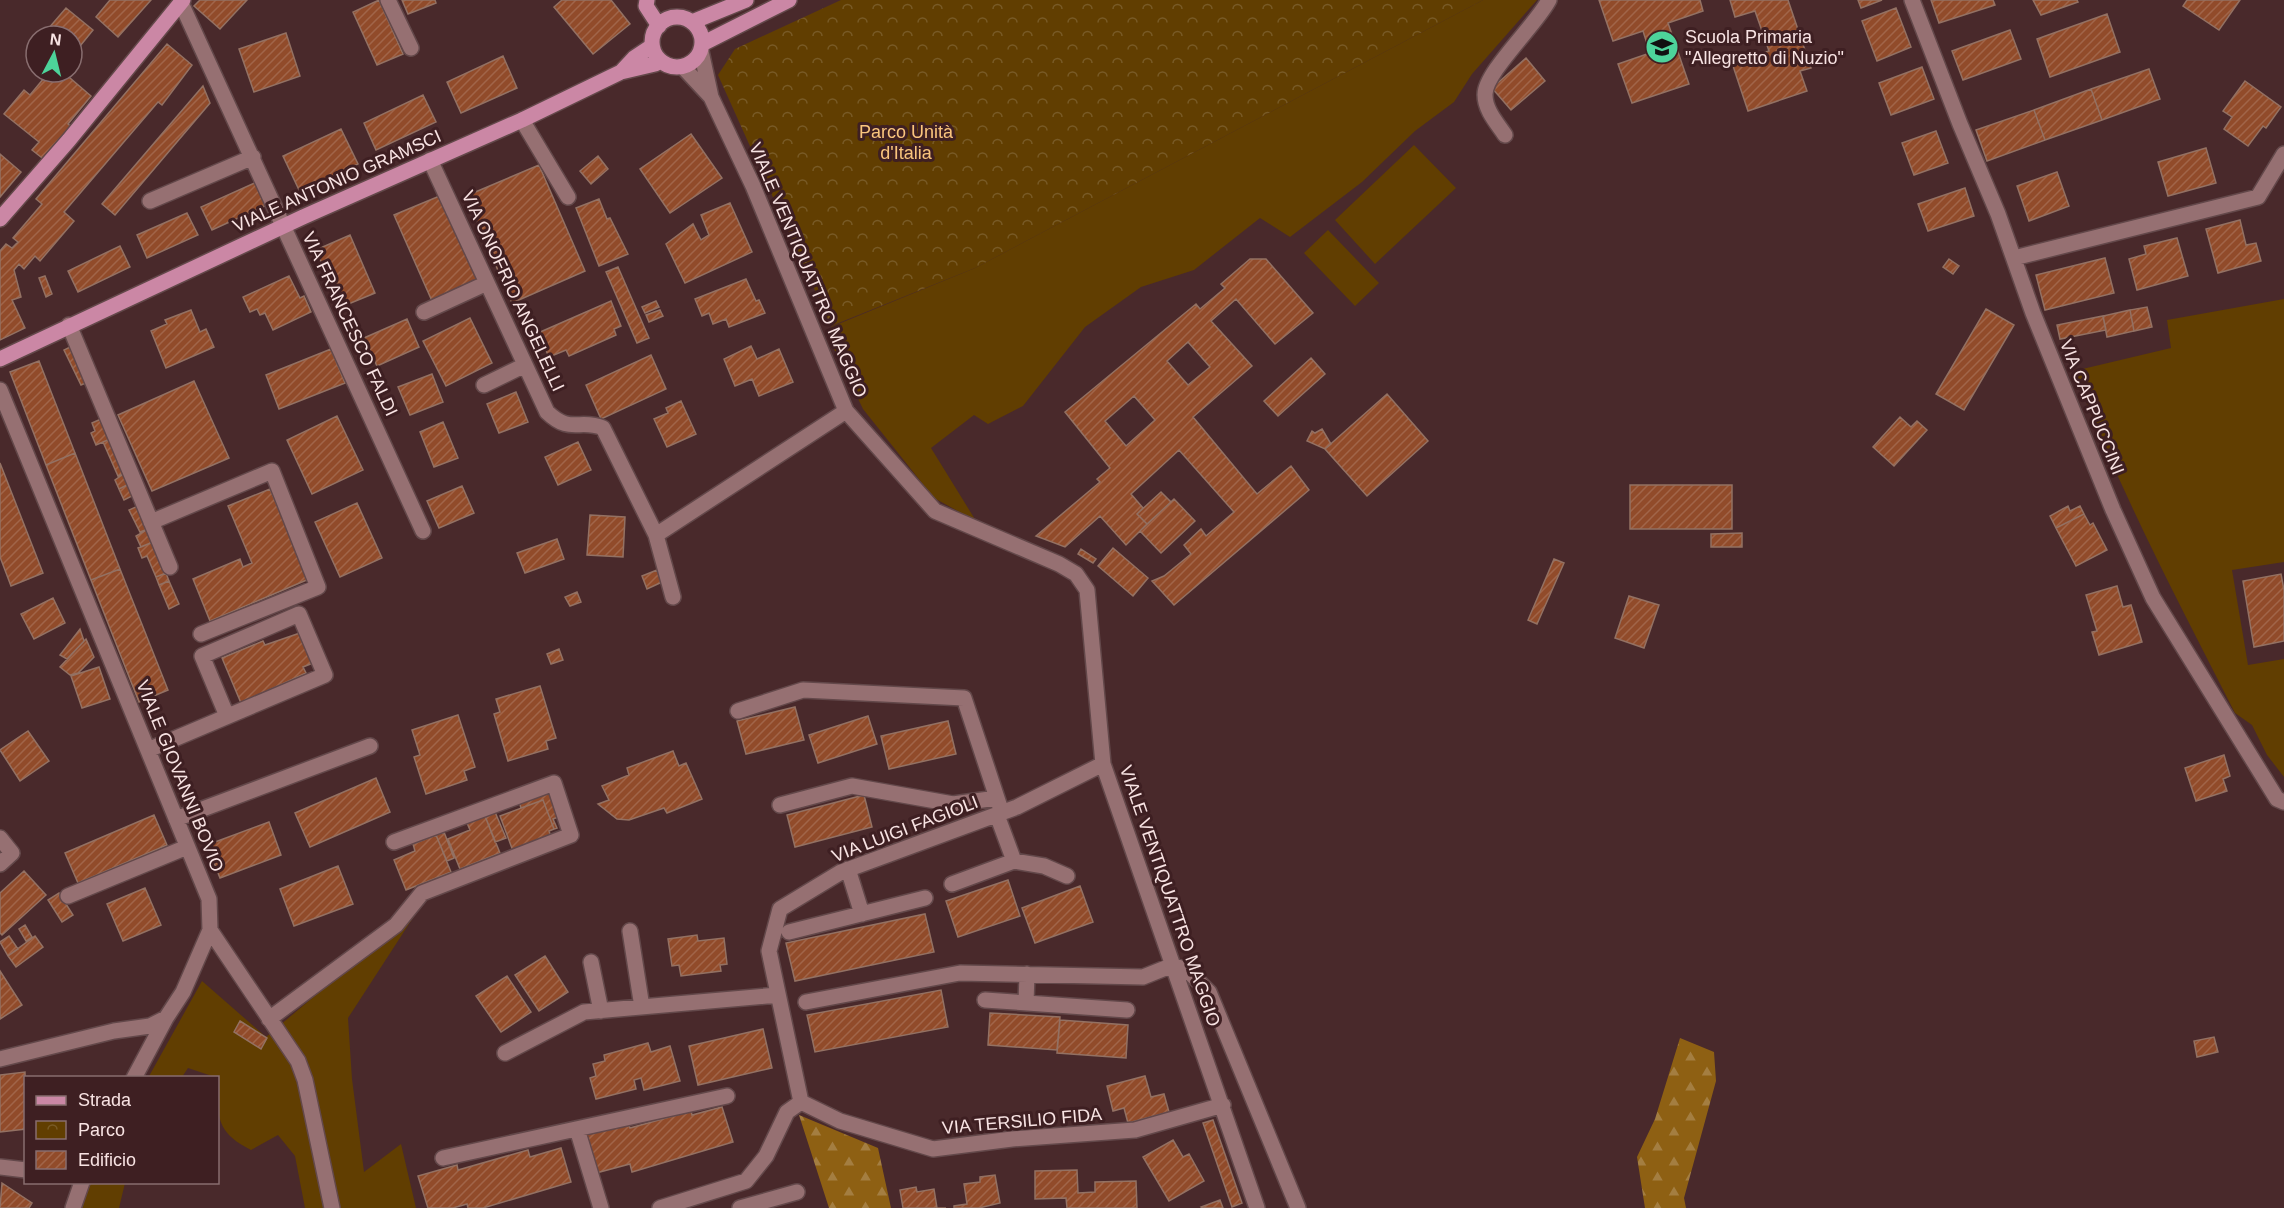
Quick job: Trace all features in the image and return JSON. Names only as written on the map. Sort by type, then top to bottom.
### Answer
[{"type":"main road","points":[[647,0],[646,6],[664,23]]},
{"type":"main road","points":[[692,22],[746,0]]},
{"type":"main road","points":[[701,47],[789,0]]},
{"type":"main road","points":[[0,219],[69,140],[182,1]]},
{"type":"main road","points":[[677,17],[692,22],[698,28],[701,47],[697,58],[683,67],[667,65],[660,61],[652,46],[652,38],[664,23],[677,17]]},
{"type":"main road","name":"VIALE ANTONIO GRAMSCI","points":[[621,72],[634,58],[652,46]]},
{"type":"main road","name":"VIALE ANTONIO GRAMSCI","points":[[0,359],[284,225],[522,120],[621,72],[660,61]]},
{"type":"street","points":[[388,0],[411,48]]},
{"type":"street","points":[[1505,135],[1489,111],[1484,93],[1489,78],[1542,15],[1549,0]]},
{"type":"street","name":"VIA CAPPUCCINI","points":[[1912,0],[2014,258],[2033,313],[2113,510],[2153,598],[2209,685],[2225,718],[2265,781],[2277,799],[2284,802]]},
{"type":"street","name":"VIA FRANCESCO FALDI","points":[[182,1],[423,531]]},
{"type":"street","name":"VIALE VENTIQUATTRO MAGGIO","points":[[701,47],[711,97],[753,186],[846,411],[935,511],[1059,564],[1076,574],[1087,590],[1102,764],[1223,1105],[1257,1208]]},
{"type":"street","name":"VIALE VENTIQUATTRO MAGGIO","points":[[683,67],[711,97]]},
{"type":"street","points":[[522,120],[568,196]]},
{"type":"street","points":[[2014,258],[2258,196],[2284,154]]},
{"type":"street","points":[[150,201],[253,157]]},
{"type":"street","name":"VIA ONOFRIO ANGELELLI","points":[[430,160],[547,412],[558,423],[571,426],[594,424],[603,429],[656,535],[673,597]]},
{"type":"street","points":[[424,312],[487,283]]},
{"type":"street","points":[[69,325],[170,567]]},
{"type":"street","points":[[484,385],[525,365]]},
{"type":"street","name":"VIALE GIOVANNI BOVIO","points":[[0,390],[209,899],[210,930],[183,992],[135,1076]]},
{"type":"street","points":[[656,535],[846,411]]},
{"type":"street","points":[[151,522],[272,471],[318,587],[201,634]]},
{"type":"street","points":[[148,750],[228,717],[325,675],[299,614],[202,656],[228,717]]},
{"type":"street","points":[[738,711],[803,690],[964,698],[997,798],[1000,814]]},
{"type":"street","points":[[176,819],[370,746]]},
{"type":"street","name":"VIA LUIGI FAGIOLI","points":[[801,1102],[769,951],[780,909],[848,869],[1000,814],[1102,764]]},
{"type":"street","points":[[269,1019],[396,925],[422,893],[571,835],[554,783],[394,842]]},
{"type":"street","points":[[780,805],[852,786],[953,804],[997,798]]},
{"type":"street","name":"VIA LUIGI FAGIOLI","points":[[1000,814],[1014,861]]},
{"type":"street","points":[[0,838],[12,853],[0,864]]},
{"type":"street","points":[[68,896],[187,847]]},
{"type":"street","points":[[952,885],[1014,861],[1044,866],[1067,876]]},
{"type":"street","points":[[848,869],[862,914]]},
{"type":"street","points":[[789,932],[925,898]]},
{"type":"street","points":[[210,930],[297,1061],[305,1080],[332,1208]]},
{"type":"street","points":[[630,931],[642,1006]]},
{"type":"street","points":[[591,962],[601,1011]]},
{"type":"street","points":[[806,1002],[960,973],[1143,977],[1173,965],[1188,971],[1209,992],[1298,1208]]},
{"type":"street","points":[[1026,1003],[1028,974]]},
{"type":"street","points":[[505,1053],[584,1012],[778,995]]},
{"type":"street","points":[[985,1000],[1127,1010]]},
{"type":"street","points":[[0,1059],[114,1031],[150,1026],[166,1018]]},
{"type":"street","points":[[443,1158],[727,1096]]},
{"type":"street","points":[[662,1208],[746,1181],[766,1156],[787,1112],[801,1102]]},
{"type":"street","name":"VIA TERSILIO FIDA","points":[[801,1102],[840,1121],[933,1149],[1012,1139],[1136,1130],[1223,1105]]},
{"type":"street","points":[[578,1129],[601,1208]]},
{"type":"street","points":[[0,1167],[24,1170]]},
{"type":"street","points":[[74,1208],[81,1184]]},
{"type":"street","points":[[740,1208],[797,1192]]},
{"type":"green space","name":"Parco Unità d'Italia","points":[[841,0],[1483,0],[975,268],[831,326],[718,75],[735,49]]},
{"type":"green space","points":[[1483,0],[1537,0],[1472,74],[1454,102],[1415,131],[1362,182],[1290,237],[1260,218],[1194,270],[1141,287],[1085,327],[1023,406],[988,424],[974,415],[931,448],[976,521],[934,498],[863,409],[833,347],[831,327],[975,268]]},
{"type":"green space","points":[[1414,145],[1456,188],[1375,264],[1335,220]]},
{"type":"green space","points":[[1328,230],[1379,283],[1355,306],[1304,253]]},
{"type":"green space","points":[[2284,299],[2284,562],[2232,570],[2248,665],[2284,659],[2284,777],[2267,755],[2252,725],[2235,713],[2130,502],[2074,371],[2171,348],[2167,320]]},
{"type":"green space","points":[[420,907],[348,1018],[352,1079],[364,1172],[401,1144],[416,1208],[305,1208],[295,1156],[278,1135],[251,1150],[230,1136],[224,1129],[219,1112],[219,1076],[188,1068],[183,1076],[149,1076],[202,981],[266,1037]]},
{"type":"green space","points":[[1680,1038],[1714,1052],[1716,1081],[1684,1198],[1686,1208],[1645,1208],[1637,1157],[1655,1119]]},
{"type":"green space","points":[[799,1115],[878,1148],[891,1208],[829,1208]]},
{"type":"green space","points":[[89,1184],[125,1184],[119,1208],[81,1208]]},
{"type":"building","points":[[110,0],[151,0],[118,37],[96,17]]},
{"type":"building","points":[[200,0],[247,0],[220,29],[194,6]]},
{"type":"building","points":[[379,0],[403,54],[377,65],[353,12]]},
{"type":"building","points":[[402,0],[435,0],[436,3],[408,14]]},
{"type":"building","points":[[562,0],[611,0],[630,24],[593,54],[554,7]]},
{"type":"building","name":"Scuola Primaria \"Allegretto di Nuzio\"","points":[[1599,0],[1700,0],[1703,11],[1668,23],[1689,84],[1632,103],[1618,64],[1650,53],[1643,31],[1613,41]]},
{"type":"building","name":"Scuola Primaria \"Allegretto di Nuzio\"","points":[[1730,0],[1788,0],[1811,68],[1800,71],[1807,91],[1748,111],[1732,63],[1769,51],[1755,11],[1735,17]]},
{"type":"building","points":[[1858,0],[1882,0],[1861,8]]},
{"type":"building","points":[[1931,0],[1993,0],[1995,5],[1939,23]]},
{"type":"building","points":[[2033,0],[2077,0],[2078,2],[2041,15]]},
{"type":"building","points":[[2187,0],[2240,0],[2219,30],[2183,6]]},
{"type":"building","points":[[66,8],[93,30],[84,41],[84,24],[52,24]]},
{"type":"building","points":[[1896,8],[1911,47],[1877,61],[1862,21]]},
{"type":"building","points":[[2107,14],[2120,52],[2050,77],[2037,39]]},
{"type":"building","points":[[2010,30],[2021,59],[1963,80],[1952,51]]},
{"type":"building","points":[[286,33],[300,76],[254,92],[239,49]]},
{"type":"building","points":[[167,44],[192,65],[162,105],[158,102],[64,212],[74,221],[40,261],[35,256],[24,269],[19,264],[14,270],[21,297],[12,300],[25,328],[0,340],[0,251],[6,244],[12,248],[18,242],[13,238],[42,204],[36,199]]},
{"type":"building","points":[[503,56],[517,88],[461,113],[447,82]]},
{"type":"building","points":[[1526,58],[1545,81],[1511,110],[1492,88]]},
{"type":"building","points":[[1922,67],[1934,99],[1891,115],[1879,83]]},
{"type":"building","points":[[2149,69],[2160,99],[2102,120],[2091,89]]},
{"type":"building","points":[[2245,81],[2281,107],[2266,128],[2263,126],[2248,146],[2224,129],[2232,117],[2223,111]]},
{"type":"building","points":[[39,84],[77,84],[91,96],[68,124],[73,128],[46,161],[32,150],[39,142],[4,114],[24,90],[30,95]]},
{"type":"building","points":[[203,86],[210,103],[115,215],[102,204]]},
{"type":"building","points":[[2091,89],[2102,120],[2045,140],[2034,110]]},
{"type":"building","points":[[423,95],[436,122],[376,150],[364,123]]},
{"type":"building","points":[[2034,110],[2045,140],[1987,161],[1976,130]]},
{"type":"building","points":[[341,129],[358,164],[300,192],[283,156]]},
{"type":"building","points":[[1936,131],[1948,163],[1914,175],[1902,143]]},
{"type":"building","points":[[691,134],[722,178],[670,213],[640,169]]},
{"type":"building","points":[[2206,148],[2216,183],[2168,196],[2158,162]]},
{"type":"building","points":[[0,154],[21,172],[0,197]]},
{"type":"building","points":[[598,156],[608,169],[591,184],[580,171]]},
{"type":"building","points":[[539,165],[585,271],[512,303],[466,196]]},
{"type":"building","points":[[2057,172],[2069,206],[2029,221],[2017,186]]},
{"type":"building","points":[[259,181],[269,204],[212,230],[201,207]]},
{"type":"building","points":[[1965,188],[1974,216],[1928,231],[1918,204]]},
{"type":"building","points":[[442,195],[480,280],[432,301],[394,215]]},
{"type":"building","points":[[599,199],[607,219],[610,218],[628,254],[599,266],[576,208]]},
{"type":"building","points":[[730,203],[752,252],[685,283],[666,244],[693,224],[701,240],[709,235],[701,215]]},
{"type":"building","points":[[187,213],[198,235],[147,258],[137,235]]},
{"type":"building","points":[[2240,220],[2246,245],[2256,243],[2261,261],[2218,273],[2206,229]]},
{"type":"building","points":[[350,235],[375,293],[341,307],[316,250]]},
{"type":"building","points":[[2177,238],[2188,276],[2137,290],[2129,259],[2146,254],[2144,246]]},
{"type":"building","points":[[120,246],[130,267],[78,292],[68,271]]},
{"type":"building","points":[[2105,258],[2114,293],[2045,310],[2036,275]]},
{"type":"building","points":[[1250,259],[1266,259],[1313,313],[1275,344],[1236,299],[1211,321],[1252,366],[1193,417],[1257,494],[1291,466],[1309,490],[1174,605],[1152,581],[1164,576],[1191,554],[1184,545],[1201,529],[1206,536],[1234,512],[1179,450],[1131,494],[1143,508],[1137,514],[1147,524],[1126,545],[1100,516],[1065,547],[1036,536],[1100,482],[1097,479],[1110,468],[1065,412],[1196,304],[1200,309],[1225,288],[1221,284]],"holes":[[[1188,342],[1210,367],[1188,385],[1167,361]],[[1134,396],[1155,420],[1126,446],[1105,421]]]},
{"type":"building","points":[[1949,259],[1959,266],[1953,274],[1943,267]]},
{"type":"building","points":[[618,267],[649,338],[637,343],[606,272]]},
{"type":"building","points":[[45,276],[52,294],[46,297],[39,278]]},
{"type":"building","points":[[289,276],[300,298],[304,296],[311,312],[273,330],[265,313],[260,315],[257,309],[250,312],[243,297]]},
{"type":"building","points":[[746,279],[756,301],[759,300],[765,313],[729,327],[726,319],[713,324],[709,313],[702,316],[695,299]]},
{"type":"building","points":[[611,301],[621,326],[614,329],[616,335],[569,356],[566,350],[549,357],[538,333]]},
{"type":"building","points":[[656,301],[659,307],[645,313],[642,307]]},
{"type":"building","points":[[2147,307],[2152,327],[2134,331],[2130,310]]},
{"type":"building","points":[[1986,309],[2014,325],[1964,410],[1936,394]]},
{"type":"building","points":[[191,310],[200,332],[206,329],[214,347],[166,368],[151,331],[167,324],[165,320]]},
{"type":"building","points":[[660,310],[663,316],[649,322],[646,315]]},
{"type":"building","points":[[2130,310],[2134,331],[2107,337],[2103,316]]},
{"type":"building","points":[[2103,316],[2106,330],[2060,339],[2057,325]]},
{"type":"building","points":[[470,318],[492,363],[446,386],[423,341]]},
{"type":"building","points":[[407,319],[419,347],[377,366],[364,338]]},
{"type":"building","points":[[72,346],[88,382],[81,385],[64,350]]},
{"type":"building","points":[[751,346],[757,359],[779,349],[793,382],[759,396],[752,379],[735,386],[724,359]]},
{"type":"building","points":[[331,349],[345,383],[279,409],[266,375]]},
{"type":"building","points":[[651,355],[666,389],[601,419],[586,385]]},
{"type":"building","points":[[1311,358],[1325,374],[1278,416],[1264,401]]},
{"type":"building","points":[[39,361],[75,453],[46,465],[10,372]]},
{"type":"building","points":[[432,374],[443,402],[410,415],[398,387]]},
{"type":"building","points":[[194,381],[229,458],[152,491],[118,415]]},
{"type":"building","points":[[516,392],[528,422],[499,433],[487,404]]},
{"type":"building","points":[[1387,394],[1428,441],[1367,496],[1325,449]]},
{"type":"building","points":[[681,401],[696,434],[667,447],[654,419],[668,413],[666,408]]},
{"type":"building","points":[[337,416],[363,470],[312,494],[287,440]]},
{"type":"building","points":[[1900,417],[1911,427],[1917,421],[1927,430],[1894,466],[1873,447]]},
{"type":"building","points":[[101,419],[110,439],[96,445],[91,433],[95,431],[92,423]]},
{"type":"building","points":[[443,422],[458,458],[434,467],[420,432]]},
{"type":"building","points":[[1322,429],[1331,444],[1325,449],[1307,441],[1312,431],[1315,433]]},
{"type":"building","points":[[110,439],[125,473],[118,476],[103,442]]},
{"type":"building","points":[[578,442],[591,470],[558,485],[545,457]]},
{"type":"building","points":[[75,453],[120,569],[91,580],[46,465]]},
{"type":"building","points":[[0,463],[43,573],[11,586],[0,557]]},
{"type":"building","points":[[125,473],[129,484],[119,489],[115,480]]},
{"type":"building","points":[[129,484],[134,495],[124,500],[119,489]]},
{"type":"building","points":[[1630,485],[1732,485],[1732,529],[1630,529]]},
{"type":"building","points":[[462,486],[474,513],[439,528],[427,501]]},
{"type":"building","points":[[270,489],[309,579],[210,621],[193,579],[240,559],[243,567],[252,563],[228,506]]},
{"type":"building","points":[[1161,492],[1171,502],[1147,524],[1137,514]]},
{"type":"building","points":[[1174,499],[1195,521],[1161,553],[1140,531]]},
{"type":"building","points":[[357,503],[382,558],[340,577],[315,522]]},
{"type":"building","points":[[138,506],[148,529],[140,532],[129,510]]},
{"type":"building","points":[[2068,506],[2070,511],[2080,506],[2084,514],[2056,528],[2050,516]]},
{"type":"building","points":[[2084,514],[2090,525],[2093,523],[2107,550],[2076,566],[2056,528]]},
{"type":"building","points":[[590,515],[625,517],[623,557],[587,555]]},
{"type":"building","points":[[148,529],[153,542],[141,547],[136,536]]},
{"type":"building","points":[[1742,533],[1742,547],[1711,547],[1711,534]]},
{"type":"building","points":[[557,539],[564,559],[525,573],[517,553]]},
{"type":"building","points":[[153,542],[166,573],[156,577],[147,556],[142,558],[138,548]]},
{"type":"building","points":[[1113,548],[1148,578],[1133,596],[1098,566]]},
{"type":"building","points":[[1081,549],[1096,559],[1093,563],[1078,554]]},
{"type":"building","points":[[1554,559],[1564,563],[1537,624],[1528,620]]},
{"type":"building","points":[[120,569],[168,690],[139,702],[91,580]]},
{"type":"building","points":[[657,570],[662,582],[647,589],[642,576]]},
{"type":"building","points":[[166,573],[169,581],[159,585],[156,577]]},
{"type":"building","points":[[2281,574],[2284,590],[2284,641],[2254,647],[2243,581]]},
{"type":"building","points":[[169,581],[179,604],[169,609],[159,585]]},
{"type":"building","points":[[2117,586],[2123,607],[2131,605],[2142,642],[2099,655],[2092,632],[2097,631],[2086,595]]},
{"type":"building","points":[[577,592],[581,602],[570,606],[565,597]]},
{"type":"building","points":[[1629,596],[1659,605],[1644,648],[1615,638]]},
{"type":"building","points":[[53,598],[65,623],[34,639],[21,614]]},
{"type":"building","points":[[80,629],[84,641],[67,659],[60,655]]},
{"type":"building","points":[[300,633],[313,663],[303,667],[306,673],[241,703],[222,658],[263,641],[265,645]]},
{"type":"building","points":[[86,639],[94,657],[78,673],[70,675],[60,667]]},
{"type":"building","points":[[559,649],[563,660],[551,664],[547,654]]},
{"type":"building","points":[[99,667],[110,699],[82,708],[71,676]]},
{"type":"building","points":[[540,686],[556,738],[546,741],[548,749],[508,761],[494,714],[500,712],[496,699]]},
{"type":"building","points":[[795,707],[804,740],[746,754],[737,721]]},
{"type":"building","points":[[458,715],[475,767],[464,771],[467,780],[426,794],[414,757],[420,755],[412,730]]},
{"type":"building","points":[[868,716],[877,744],[818,763],[809,735]]},
{"type":"building","points":[[948,721],[956,754],[889,769],[881,736]]},
{"type":"building","points":[[28,731],[49,761],[20,781],[0,750]]},
{"type":"building","points":[[673,751],[679,766],[686,763],[702,799],[667,813],[664,808],[629,820],[617,819],[598,804],[609,800],[602,786],[629,775],[627,768]]},
{"type":"building","points":[[2224,755],[2230,776],[2223,779],[2227,791],[2196,801],[2185,768]]},
{"type":"building","points":[[376,778],[390,812],[310,847],[295,813]]},
{"type":"building","points":[[548,790],[558,817],[553,819],[557,828],[554,829],[543,800],[521,808],[519,801]]},
{"type":"building","points":[[864,795],[872,827],[795,847],[787,815]]},
{"type":"building","points":[[543,800],[554,829],[549,831],[551,837],[513,851],[500,816]]},
{"type":"building","points":[[495,812],[506,838],[495,842],[485,816]]},
{"type":"building","points":[[154,815],[167,845],[78,883],[65,853]]},
{"type":"building","points":[[485,816],[500,853],[460,869],[448,839],[470,830],[467,823]]},
{"type":"building","points":[[269,822],[281,855],[220,878],[207,845]]},
{"type":"building","points":[[444,832],[454,858],[447,861],[436,835]]},
{"type":"building","points":[[436,835],[451,872],[406,890],[394,860],[415,851],[413,844]]},
{"type":"building","points":[[338,866],[353,904],[294,926],[280,889]]},
{"type":"building","points":[[24,871],[46,895],[2,935],[0,933],[0,893]]},
{"type":"building","points":[[1008,880],[1020,916],[958,937],[946,901]]},
{"type":"building","points":[[1080,886],[1093,922],[1035,943],[1022,908]]},
{"type":"building","points":[[145,888],[161,925],[123,941],[107,904]]},
{"type":"building","points":[[59,893],[73,915],[62,922],[48,900]]},
{"type":"building","points":[[925,914],[934,952],[795,981],[786,943]]},
{"type":"building","points":[[25,925],[32,937],[26,941],[19,929]]},
{"type":"building","points":[[697,935],[698,941],[724,938],[727,964],[720,965],[721,971],[681,976],[679,965],[672,966],[668,939]]},
{"type":"building","points":[[9,936],[18,949],[8,956],[0,942]]},
{"type":"building","points":[[35,936],[43,947],[16,967],[8,956]]},
{"type":"building","points":[[545,956],[568,992],[539,1011],[515,975]]},
{"type":"building","points":[[0,971],[22,1005],[0,1019]]},
{"type":"building","points":[[507,976],[531,1012],[501,1032],[476,996]]},
{"type":"building","points":[[941,990],[948,1027],[815,1052],[807,1015]]},
{"type":"building","points":[[990,1013],[1060,1017],[1057,1050],[988,1045]]},
{"type":"building","points":[[1060,1020],[1128,1025],[1126,1058],[1057,1053]]},
{"type":"building","points":[[240,1021],[267,1038],[261,1049],[234,1032]]},
{"type":"building","points":[[763,1029],[772,1068],[698,1085],[689,1046]]},
{"type":"building","points":[[2214,1037],[2218,1052],[2197,1057],[2194,1041]]},
{"type":"building","points":[[648,1043],[651,1052],[670,1046],[680,1081],[644,1090],[641,1078],[634,1080],[636,1089],[596,1099],[590,1078],[596,1076],[593,1064],[605,1061],[604,1055]]},
{"type":"building","points":[[25,1072],[24,1129],[0,1132],[0,1075]]},
{"type":"building","points":[[1145,1076],[1151,1097],[1164,1094],[1169,1112],[1128,1123],[1124,1108],[1113,1111],[1107,1086]]},
{"type":"building","points":[[722,1107],[733,1142],[632,1172],[630,1164],[596,1173],[585,1135],[628,1123],[630,1128],[691,1111],[692,1115]]},
{"type":"building","points":[[1213,1120],[1242,1203],[1232,1207],[1203,1123]]},
{"type":"building","points":[[1173,1140],[1183,1157],[1189,1154],[1204,1181],[1169,1201],[1143,1157]]},
{"type":"building","points":[[561,1148],[571,1182],[483,1208],[468,1208],[467,1204],[453,1208],[428,1208],[418,1176],[457,1165],[458,1170],[528,1150],[530,1157]]},
{"type":"building","points":[[1077,1170],[1078,1193],[1095,1192],[1095,1182],[1136,1181],[1137,1208],[1067,1208],[1066,1198],[1035,1199],[1035,1171]]},
{"type":"building","points":[[995,1175],[1000,1203],[979,1208],[954,1208],[954,1206],[967,1204],[964,1184],[980,1182],[980,1177]]},
{"type":"building","points":[[2,1183],[32,1203],[29,1208],[0,1208]]},
{"type":"building","points":[[916,1187],[917,1192],[934,1189],[937,1208],[903,1208],[900,1190]]},
{"type":"building","points":[[1220,1200],[1223,1208],[1201,1207]]},
{"type":"place","name":"Scuola Primaria \"Allegretto di Nuzio\"","points":[[1662,47]]}]
